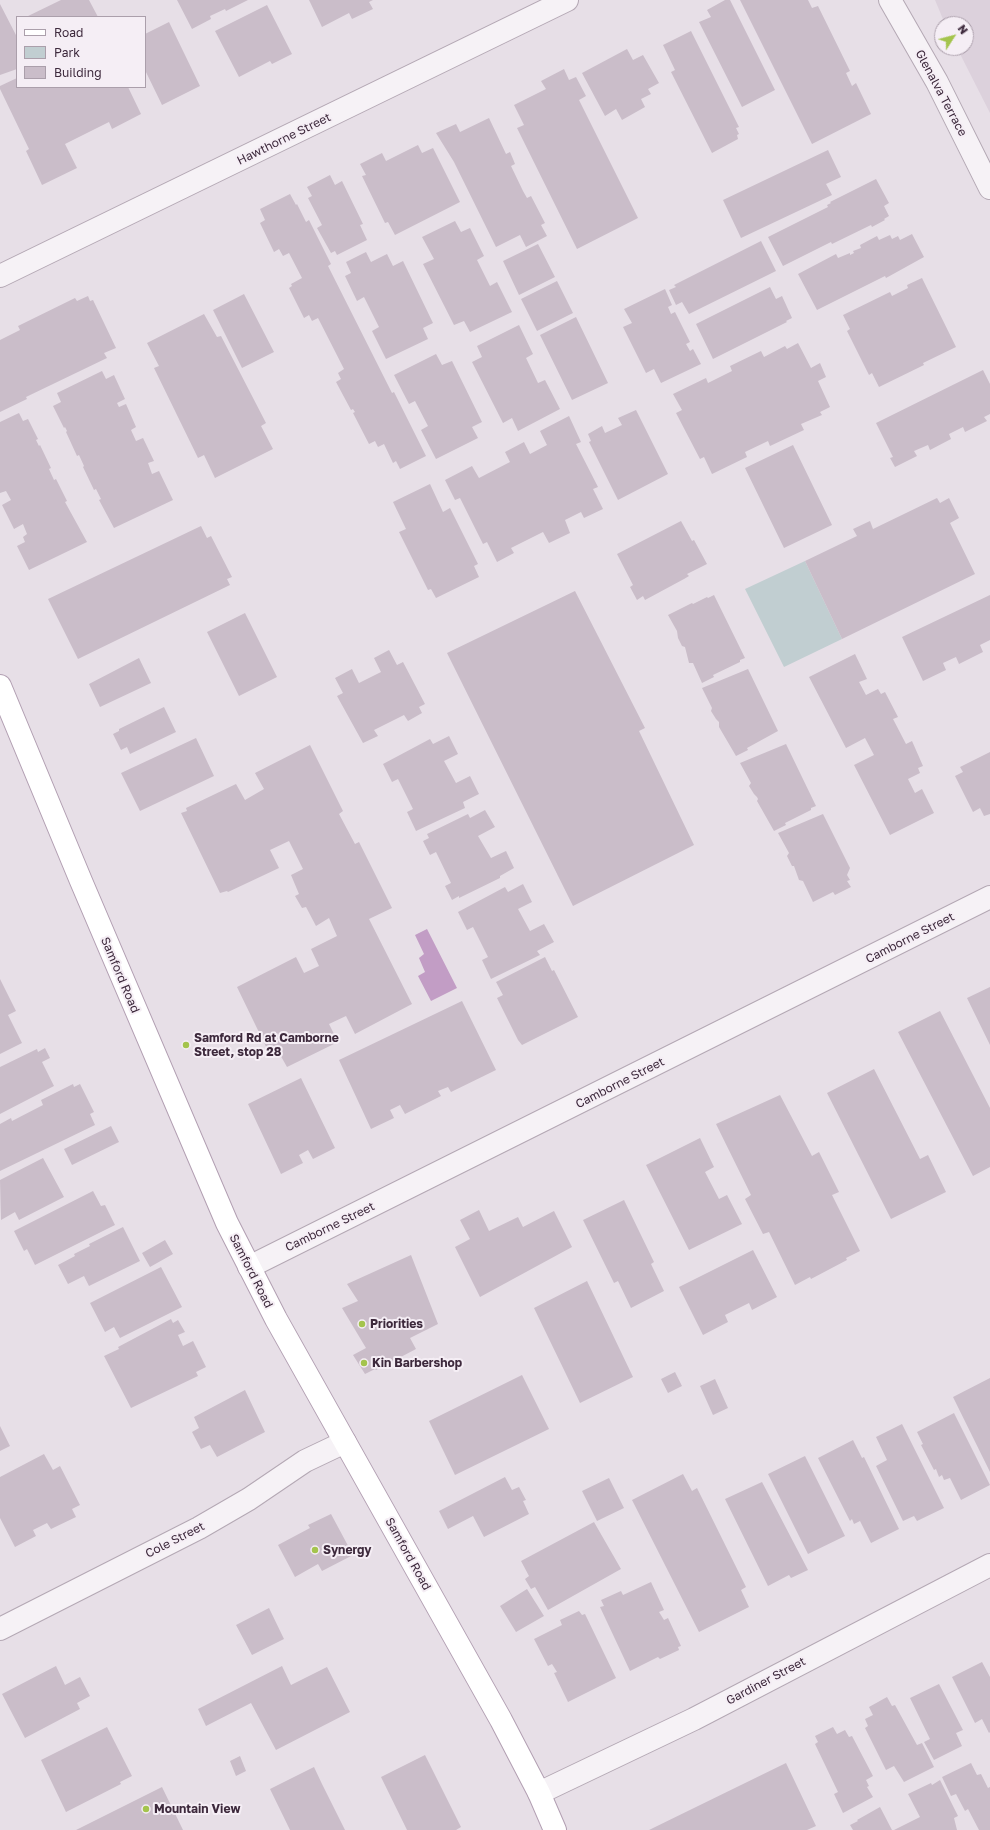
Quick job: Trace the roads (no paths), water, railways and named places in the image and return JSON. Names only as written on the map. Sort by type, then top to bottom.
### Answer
[{"type":"main road","name":"Samford Road","points":[[0,686],[202,1168],[249,1267],[276,1319],[501,1720],[539,1794],[555,1830]]},
{"type":"street","name":"Hawthorne Street","points":[[0,276],[567,0]]},
{"type":"street","name":"Glenalva Terrace","points":[[890,0],[937,82],[990,188]]},
{"type":"street","name":"Camborne Street","points":[[249,1267],[990,897]]},
{"type":"street","name":"Cole Street","points":[[0,1629],[199,1528],[249,1499],[305,1461],[345,1442]]},
{"type":"street","name":"Gardiner Street","points":[[539,1794],[694,1719],[939,1590],[990,1565]]},
{"type":"place","name":"Samford Rd at Camborne Street, stop 28","points":[[186,1045]]},
{"type":"place","name":"Priorities","points":[[362,1324]]},
{"type":"place","name":"Kin Barbershop","points":[[364,1363]]},
{"type":"place","name":"Synergy","points":[[315,1550]]},
{"type":"place","name":"Mountain View","points":[[146,1809]]}]
